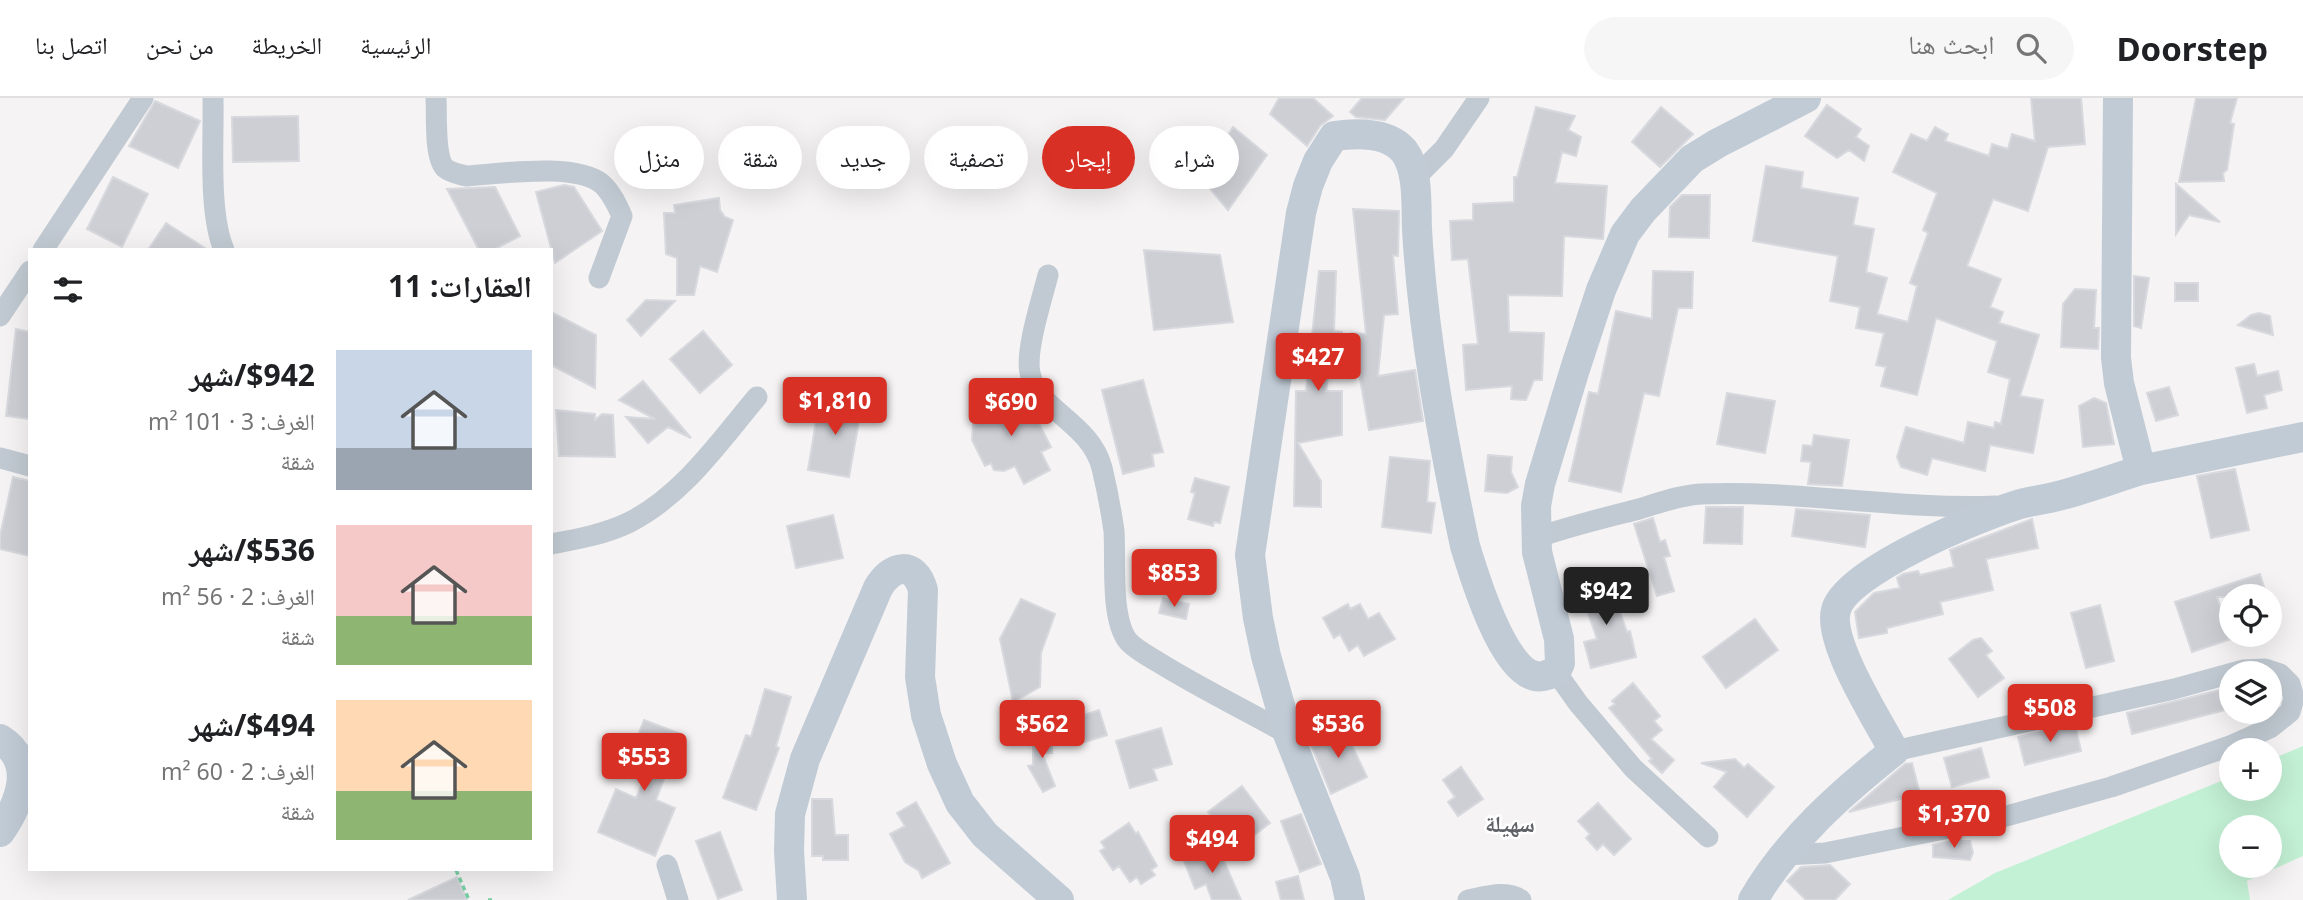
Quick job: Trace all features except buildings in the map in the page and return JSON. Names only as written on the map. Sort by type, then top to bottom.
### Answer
[{"type":"street","points":[[44,248],[143,98]]},
{"type":"street","points":[[213,98],[215,213],[217,234],[223,248]]},
{"type":"street","points":[[436,98],[439,158],[444,168],[453,173],[466,176],[568,171],[587,175],[602,184],[622,216],[599,278]]},
{"type":"street","points":[[1413,180],[1444,149],[1479,98]]},
{"type":"street","points":[[1556,672],[1560,663],[1559,639],[1544,584],[1536,538],[1536,506],[1540,484],[1601,290],[1625,234],[1692,159],[1806,98]]},
{"type":"street","points":[[2118,98],[2116,358],[2119,383],[2141,470]]},
{"type":"street","points":[[1350,900],[1345,877],[1288,734],[1260,631],[1250,555],[1301,213],[1318,161],[1334,136],[1358,132],[1397,144],[1405,153],[1413,180],[1420,287],[1427,340],[1468,556],[1500,639],[1514,660],[1525,672],[1536,677],[1556,672]]},
{"type":"street","points":[[0,316],[28,274]]},
{"type":"street","points":[[1048,275],[1029,370],[1039,394],[1088,439],[1102,467],[1114,531],[1117,600],[1120,626],[1124,634],[1128,641],[1166,667],[1288,734]]},
{"type":"street","points":[[553,544],[628,523],[655,507],[686,481],[757,397]]},
{"type":"street","points":[[1536,538],[1665,500],[1699,494],[1751,494],[1961,508],[2018,505],[2056,497],[2141,470],[2303,438]]},
{"type":"street","points":[[0,458],[28,465]]},
{"type":"street","points":[[1894,751],[1841,651],[1835,630],[1835,610],[1847,590],[1911,550],[2018,505]]},
{"type":"street","points":[[795,899],[789,851],[790,814],[805,759],[878,588],[890,572],[899,569],[914,573],[920,579],[923,590],[920,677],[926,715],[942,764],[960,803],[985,835],[1059,900]]},
{"type":"street","points":[[1752,900],[1768,874],[1784,855],[1822,812],[1894,751],[2174,689],[2242,670],[2265,669],[2280,674],[2296,685],[2290,712],[2270,728],[2230,746],[2134,780],[2003,817],[1825,853],[1784,855]]},
{"type":"street","points":[[1556,672],[1578,703],[1633,768],[1708,837]]},
{"type":"street","points":[[0,739],[8,744],[22,766],[21,794],[0,832]]},
{"type":"street","points":[[667,865],[678,900]]},
{"type":"street","points":[[1468,900],[1506,894],[1521,900]]},
{"type":"path","points":[[456,871],[469,900]]},
{"type":"green space","points":[[2303,746],[2303,856],[2282,865],[2282,815],[2219,815],[2219,878],[2254,878],[2247,881],[2250,900],[1948,900],[1995,873],[2219,782],[2219,801],[2282,801],[2282,755]]},
{"type":"district","name":"سهيلة","points":[[1510,823]]}]
